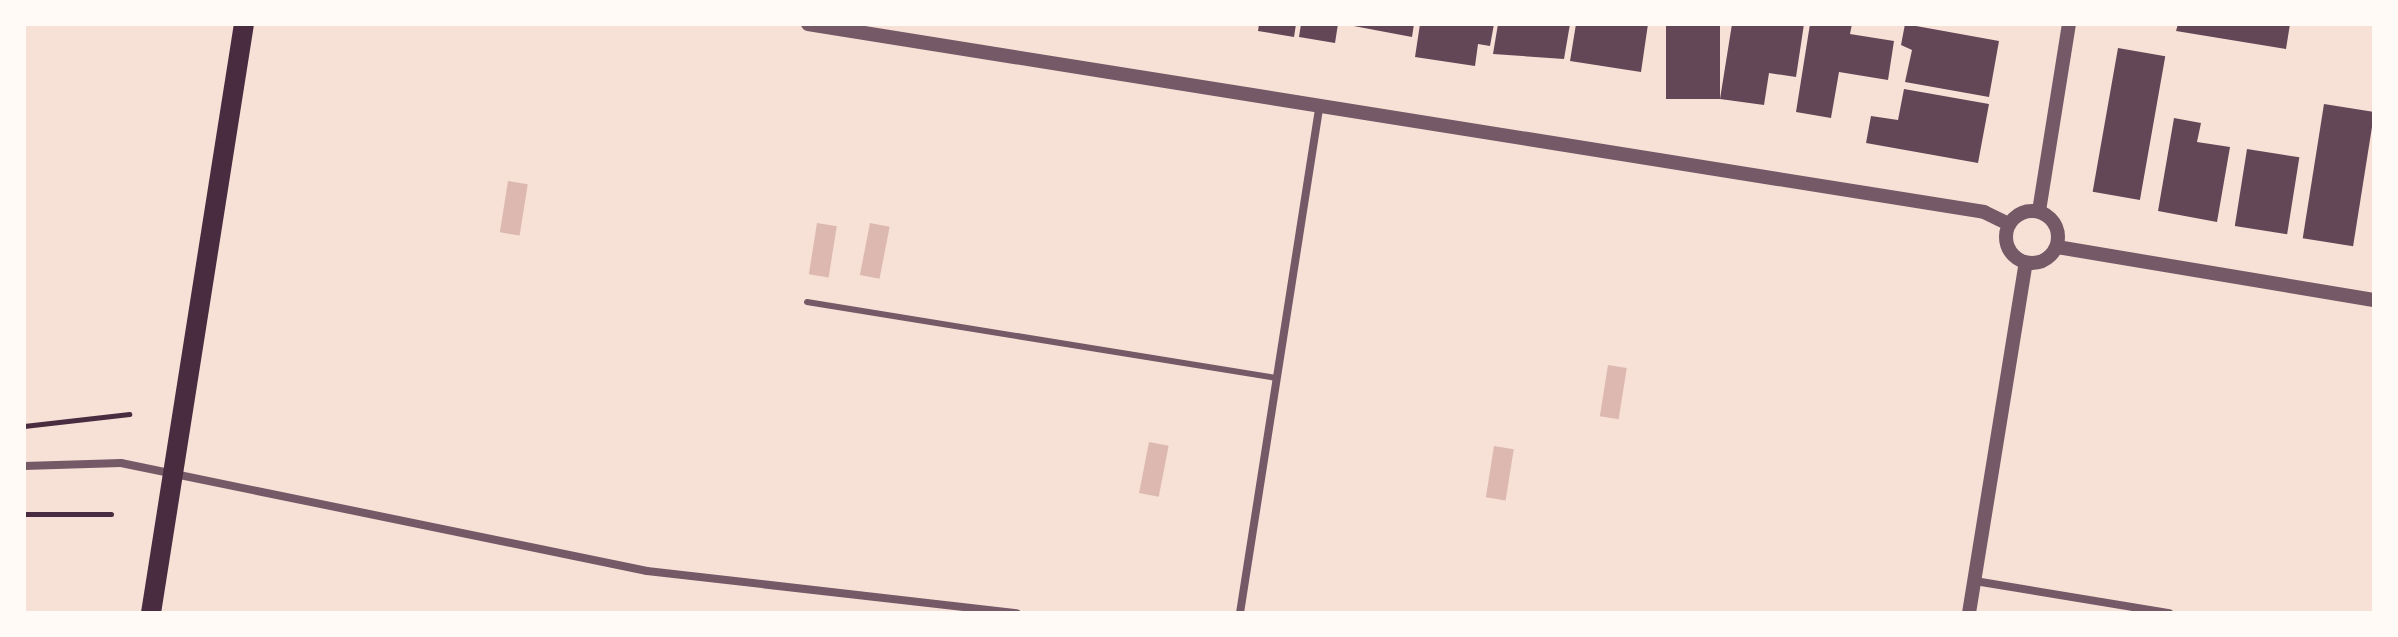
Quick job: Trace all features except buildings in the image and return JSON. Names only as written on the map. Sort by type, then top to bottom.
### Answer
[{"type":"main road","points":[[151,613],[244,24]]},
{"type":"street","points":[[808,24],[1319,109],[1984,212],[2009,224],[2039,211]]},
{"type":"street","points":[[2039,211],[2069,24]]},
{"type":"street","points":[[1240,613],[1319,109]]},
{"type":"street","points":[[2026,263],[2044,261],[2057,247],[2058,229],[2039,211]]},
{"type":"street","points":[[2009,224],[2006,243],[2026,263]]},
{"type":"street","points":[[2057,247],[2374,300]]},
{"type":"street","points":[[1969,613],[2026,263]]},
{"type":"street","points":[[24,466],[121,463],[174,477],[647,571],[1017,613]]},
{"type":"street","points":[[1975,581],[2169,613]]},
{"type":"lane","points":[[807,302],[1276,378]]},
{"type":"path","points":[[24,426],[129,414]]},
{"type":"path","points":[[24,514],[111,514]]},
{"type":"shaded area","points":[[508,181],[528,184],[520,235],[500,232]]},
{"type":"shaded area","points":[[817,223],[837,226],[829,277],[809,274]]},
{"type":"shaded area","points":[[870,223],[890,227],[880,279],[860,275]]},
{"type":"shaded area","points":[[1608,365],[1627,368],[1619,419],[1600,416]]},
{"type":"shaded area","points":[[1149,442],[1169,446],[1159,497],[1139,493]]},
{"type":"shaded area","points":[[1494,446],[1514,449],[1506,500],[1486,497]]}]
